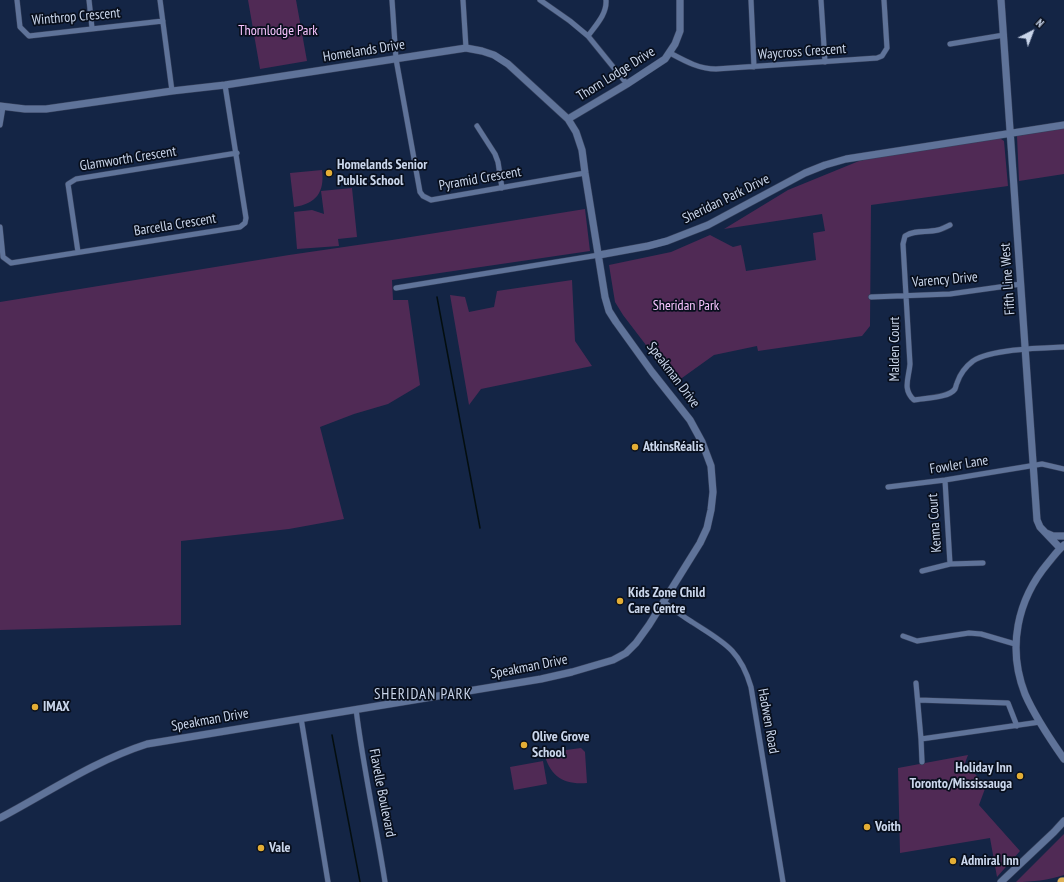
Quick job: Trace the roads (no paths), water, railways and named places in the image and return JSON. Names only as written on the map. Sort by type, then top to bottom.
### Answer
[{"type":"street","name":"Winthrop Crescent","points":[[17,0],[20,27],[29,36],[163,21]]},
{"type":"street","points":[[89,0],[92,28]]},
{"type":"street","points":[[160,0],[172,91]]},
{"type":"street","points":[[392,0],[396,59]]},
{"type":"street","points":[[463,0],[466,48]]},
{"type":"street","points":[[540,0],[588,36],[627,84]]},
{"type":"street","points":[[588,36],[598,23],[606,4],[606,0]]},
{"type":"street","name":"Thorn Lodge Drive","points":[[568,119],[657,66],[665,59],[675,44],[680,31],[680,0]]},
{"type":"street","points":[[751,0],[754,67]]},
{"type":"street","points":[[821,0],[825,62]]},
{"type":"street","name":"Waycross Crescent","points":[[670,53],[692,64],[708,69],[825,62],[882,56],[887,48],[884,0]]},
{"type":"street","name":"Fifth Line West","points":[[1001,0],[1037,520],[1044,532],[1062,546]]},
{"type":"street","points":[[950,44],[1004,35]]},
{"type":"street","name":"Homelands Drive","points":[[2,106],[46,109],[225,85],[466,48],[482,51],[494,55],[508,64],[568,119],[576,132],[582,150],[599,255]]},
{"type":"street","name":"Pyramid Crescent","points":[[396,59],[420,192],[423,196],[431,200],[585,173]]},
{"type":"street","name":"Barcella Crescent","points":[[0,227],[2,257],[11,263],[240,227],[245,223],[246,218],[225,85]]},
{"type":"street","points":[[0,125],[2,106]]},
{"type":"street","name":"Sheridan Park Drive","points":[[396,288],[648,246],[667,241],[708,225],[825,165],[869,155],[1064,125]]},
{"type":"street","points":[[477,126],[495,154],[498,162],[502,188]]},
{"type":"street","name":"Glamworth Crescent","points":[[78,252],[68,184],[71,181],[237,154]]},
{"type":"street","name":"Malden Court","points":[[950,225],[937,231],[916,231],[905,236],[903,244],[910,364],[907,389],[909,395],[914,400],[949,394],[955,389],[962,371],[973,361],[993,354],[1026,349]]},
{"type":"street","name":"Speakman Drive","points":[[0,818],[100,763],[147,744],[541,679],[584,669],[612,660],[626,653],[649,626],[696,549],[707,528],[713,492],[711,466],[702,442],[690,420],[652,372],[609,311],[605,296],[599,255]]},
{"type":"street","name":"Varency Drive","points":[[870,297],[950,294],[1021,284]]},
{"type":"street","points":[[1026,349],[1064,347]]},
{"type":"street","name":"Fowler Lane","points":[[888,487],[944,480],[1042,464],[1064,470]]},
{"type":"street","name":"Kenna Court","points":[[944,480],[950,564]]},
{"type":"street","points":[[1044,532],[1053,536],[1064,536]]},
{"type":"street","points":[[1062,546],[1032,584],[1019,617],[1015,644],[1019,674],[1025,694],[1040,722],[1064,760]]},
{"type":"street","name":"Kenna Court","points":[[922,571],[950,564],[983,563]]},
{"type":"street","name":"Hadwen Road","points":[[664,602],[726,644],[739,660],[746,673],[751,687],[784,882]]},
{"type":"street","points":[[903,636],[917,641],[969,633],[981,634],[1015,644]]},
{"type":"street","points":[[916,683],[922,762]]},
{"type":"street","points":[[918,700],[1008,703],[1018,726]]},
{"type":"street","name":"Flavelle Boulevard","points":[[356,709],[362,754],[385,882]]},
{"type":"street","points":[[301,718],[328,882]]},
{"type":"street","points":[[921,739],[1040,722]]},
{"type":"street","points":[[1001,882],[1064,822]]},
{"type":"waterway","points":[[437,297],[480,528]]},
{"type":"waterway","points":[[332,735],[360,882]]},
{"type":"place","name":"Homelands Senior Public School","points":[[329,173]]},
{"type":"place","name":"AtkinsRéalis","points":[[635,447]]},
{"type":"place","name":"Kids Zone Child Care Centre","points":[[620,601]]},
{"type":"place","name":"IMAX","points":[[35,707]]},
{"type":"place","name":"Olive Grove School","points":[[524,745]]},
{"type":"place","name":"Holiday Inn Toronto/Mississauga","points":[[1020,776]]},
{"type":"place","name":"Voith","points":[[867,827]]},
{"type":"place","name":"Vale","points":[[261,848]]},
{"type":"place","name":"Admiral Inn","points":[[953,861]]},
{"type":"district","name":"SHERIDAN PARK","points":[[423,695]]},
{"type":"park label","name":"Thornlodge Park","points":[[278,31]]},
{"type":"park label","name":"Sheridan Park","points":[[686,306]]}]
